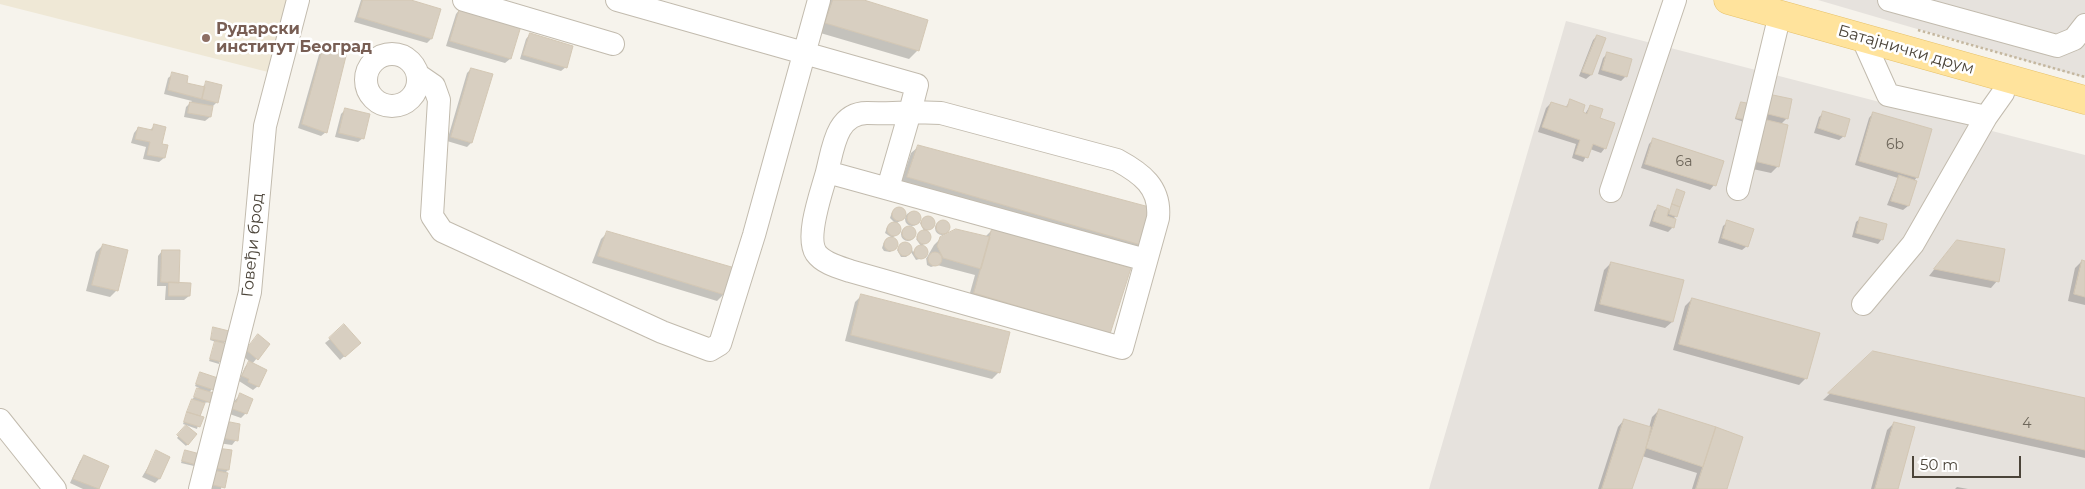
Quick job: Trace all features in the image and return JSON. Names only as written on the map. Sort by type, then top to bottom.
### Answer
[{"type":"main road","name":"Батајнички друм","points":[[1728,0],[2085,100]]},
{"type":"street","name":"Говеђи брод","points":[[200,489],[250,292],[265,126],[298,0]]},
{"type":"street","points":[[464,0],[528,9],[613,44]]},
{"type":"street","points":[[617,0],[917,85],[888,188]]},
{"type":"street","points":[[418,75],[434,86],[439,100],[432,216],[442,230],[662,332],[710,350],[720,344],[751,244],[819,0]]},
{"type":"street","points":[[1611,191],[1675,0]]},
{"type":"street","points":[[1889,0],[2057,46],[2074,39],[2085,25]]},
{"type":"street","points":[[1738,189],[1780,14]]},
{"type":"street","points":[[1862,37],[1888,95],[1986,117]]},
{"type":"street","points":[[1863,304],[1913,244],[1986,117],[2003,93],[2007,79]]},
{"type":"street","points":[[928,111],[1117,160],[1135,170],[1152,186],[1158,201],[1158,218],[1122,348],[859,274],[824,261],[817,254],[812,239],[827,172],[838,133],[846,119],[859,113],[888,114],[928,111]]},
{"type":"street","points":[[827,172],[1146,260]]},
{"type":"street","points":[[0,420],[55,489]]},
{"type":"path","points":[[1910,28],[2085,76]]},
{"type":"shaded area","name":"Рударски институт Београд","points":[[0,0],[288,0],[268,72],[0,4]]},
{"type":"shaded area","points":[[1818,0],[2085,0],[2085,78]]},
{"type":"shaded area","points":[[1566,21],[2085,155],[2085,489],[1429,489]]},
{"type":"building","points":[[363,0],[411,0],[441,9],[432,39],[358,17]]},
{"type":"building","points":[[833,0],[864,0],[928,20],[919,51],[825,23]]},
{"type":"building","points":[[460,8],[521,26],[511,59],[450,41]]},
{"type":"building","points":[[530,33],[573,46],[567,68],[523,55]]},
{"type":"building","points":[[1597,35],[1606,38],[1592,75],[1582,72]]},
{"type":"building","points":[[324,45],[347,52],[327,133],[302,124]]},
{"type":"building","points":[[1607,52],[1632,59],[1627,77],[1602,70]]},
{"type":"building","points":[[471,68],[493,74],[472,143],[451,137]]},
{"type":"building","points":[[172,72],[188,76],[187,83],[205,87],[202,99],[168,90]]},
{"type":"building","points":[[206,81],[222,85],[218,103],[202,99]]},
{"type":"building","points":[[1768,94],[1792,99],[1788,119],[1764,113]]},
{"type":"building","points":[[1570,99],[1585,105],[1583,112],[1587,114],[1590,105],[1603,109],[1600,118],[1615,123],[1606,149],[1593,144],[1588,158],[1575,154],[1580,140],[1542,127],[1551,102],[1567,107]]},
{"type":"building","points":[[190,102],[213,106],[211,117],[188,113]]},
{"type":"building","points":[[1741,102],[1752,104],[1747,120],[1736,118]]},
{"type":"building","points":[[345,108],[370,114],[364,139],[339,133]]},
{"type":"building","points":[[1823,111],[1850,119],[1845,137],[1818,128]]},
{"type":"building","points":[[1873,112],[1932,129],[1918,178],[1859,161]]},
{"type":"building","points":[[1763,119],[1788,125],[1779,167],[1754,161]]},
{"type":"building","points":[[154,124],[166,127],[162,144],[168,145],[165,158],[147,155],[150,142],[135,139],[138,127],[152,130]]},
{"type":"building","points":[[1653,138],[1724,161],[1716,186],[1645,164]]},
{"type":"building","points":[[918,145],[1153,208],[1141,245],[907,177]]},
{"type":"building","points":[[1899,175],[1917,181],[1909,206],[1891,201]]},
{"type":"building","points":[[1677,189],[1685,192],[1680,207],[1672,204]]},
{"type":"building","points":[[1672,204],[1680,207],[1677,217],[1669,214]]},
{"type":"building","points":[[1658,205],[1669,209],[1667,216],[1676,219],[1674,228],[1653,221]]},
{"type":"building","points":[[896,207],[902,207],[906,214],[902,221],[896,221],[892,217],[892,211]]},
{"type":"building","points":[[911,211],[917,211],[921,218],[917,225],[911,225],[907,221],[907,215]]},
{"type":"building","points":[[925,216],[931,216],[935,223],[931,230],[925,230],[921,226],[921,220]]},
{"type":"building","points":[[1860,217],[1887,224],[1883,240],[1856,233]]},
{"type":"building","points":[[940,220],[946,220],[950,227],[946,234],[940,234],[936,230],[936,224]]},
{"type":"building","points":[[1727,220],[1754,229],[1748,247],[1722,238]]},
{"type":"building","points":[[891,222],[897,222],[901,229],[897,236],[891,236],[887,232],[887,226]]},
{"type":"building","points":[[906,226],[912,226],[916,233],[912,240],[906,240],[902,236],[902,230]]},
{"type":"building","points":[[956,229],[990,237],[981,269],[943,258],[937,246],[940,237]]},
{"type":"building","points":[[992,229],[1131,268],[1110,334],[974,293]]},
{"type":"building","points":[[921,230],[927,230],[931,237],[927,244],[921,244],[917,240],[917,234]]},
{"type":"building","points":[[607,231],[735,268],[725,295],[598,256]]},
{"type":"building","points":[[888,237],[894,237],[898,244],[894,251],[888,251],[884,247],[884,241]]},
{"type":"building","points":[[1957,240],[2005,249],[1999,282],[1934,269]]},
{"type":"building","points":[[902,242],[908,242],[912,249],[908,256],[902,256],[898,252],[898,246]]},
{"type":"building","points":[[103,244],[128,250],[118,291],[92,285]]},
{"type":"building","points":[[918,245],[924,245],[928,252],[924,259],[918,259],[914,255],[914,249]]},
{"type":"building","points":[[162,250],[180,250],[179,283],[161,282]]},
{"type":"building","points":[[932,252],[938,252],[942,259],[938,266],[932,266],[928,262],[928,256]]},
{"type":"building","points":[[2082,260],[2085,261],[2085,297],[2074,294]]},
{"type":"building","points":[[1611,262],[1684,280],[1673,322],[1600,304]]},
{"type":"building","points":[[169,282],[191,283],[190,296],[169,296]]},
{"type":"building","points":[[861,294],[1010,332],[1000,373],[851,335]]},
{"type":"building","points":[[1692,298],[1820,333],[1807,379],[1679,344]]},
{"type":"building","points":[[344,324],[361,343],[345,357],[329,338]]},
{"type":"building","points":[[213,327],[229,331],[227,342],[211,339]]},
{"type":"building","points":[[258,334],[270,344],[258,360],[246,350]]},
{"type":"building","points":[[215,341],[227,344],[222,362],[210,359]]},
{"type":"building","points":[[1873,351],[2085,398],[2085,450],[1828,393]]},
{"type":"building","points":[[249,361],[267,370],[259,387],[248,382],[249,379],[242,376]]},
{"type":"building","points":[[200,372],[218,378],[214,390],[196,384]]},
{"type":"building","points":[[197,388],[214,393],[211,403],[194,397]]},
{"type":"building","points":[[240,393],[253,399],[247,414],[227,407],[230,400],[236,402]]},
{"type":"building","points":[[192,399],[205,403],[200,416],[187,412]]},
{"type":"building","points":[[1659,409],[1716,427],[1703,467],[1646,448]]},
{"type":"building","points":[[187,412],[204,417],[200,427],[184,422]]},
{"type":"building","points":[[1624,419],[1651,427],[1646,448],[1632,489],[1602,489]]},
{"type":"building","points":[[225,421],[240,424],[238,441],[222,438]]},
{"type":"building","points":[[1894,422],[1915,427],[1898,489],[1875,489]]},
{"type":"building","points":[[186,425],[197,434],[188,445],[177,435]]},
{"type":"building","points":[[1716,427],[1743,437],[1727,489],[1696,489]]},
{"type":"building","points":[[216,448],[232,450],[229,470],[213,468]]},
{"type":"building","points":[[156,450],[170,457],[160,479],[146,473]]},
{"type":"building","points":[[185,450],[200,454],[197,465],[182,461]]},
{"type":"building","points":[[84,455],[109,466],[99,489],[73,479]]},
{"type":"building","points":[[212,470],[228,473],[225,488],[209,484]]},
{"type":"place","name":"Рударски институт Београд","points":[[206,38]]}]
